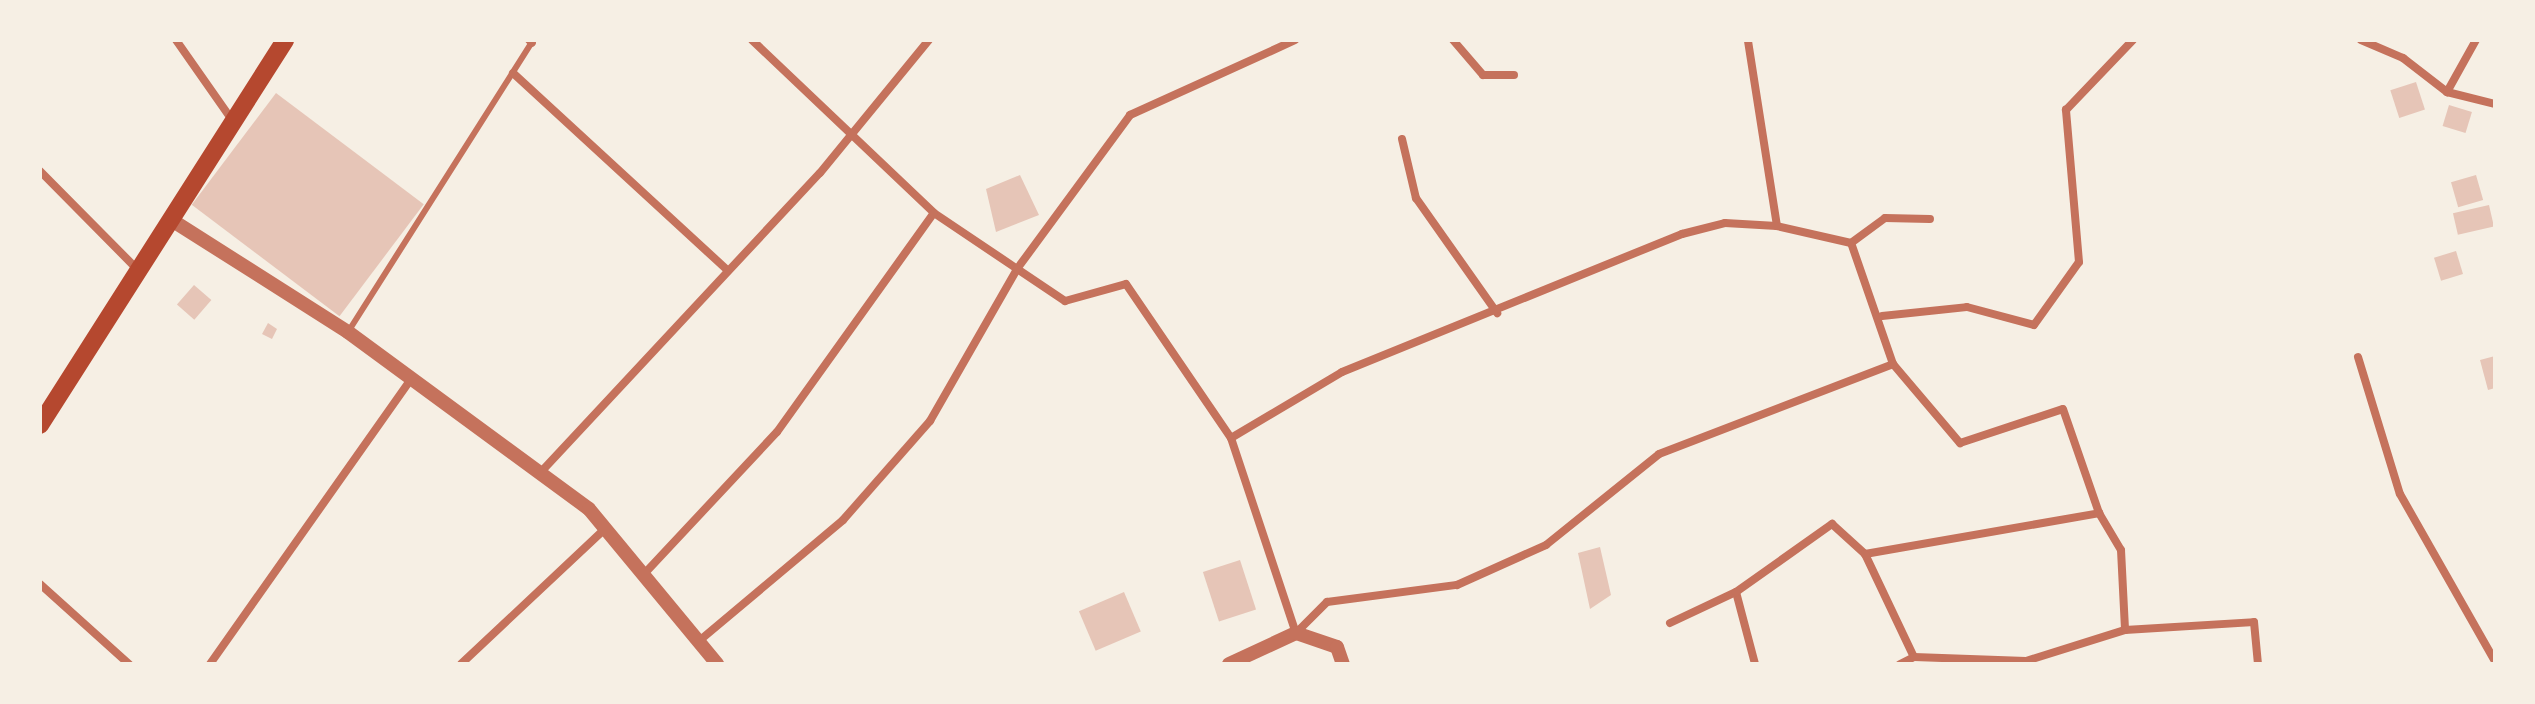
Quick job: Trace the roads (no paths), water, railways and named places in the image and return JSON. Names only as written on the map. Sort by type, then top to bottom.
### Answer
[{"type":"main road","points":[[40,425],[233,121],[277,44]]},
{"type":"street","points":[[176,40],[233,121]]},
{"type":"street","points":[[752,40],[934,213],[1065,301],[1126,284],[1231,438],[1296,633]]},
{"type":"street","points":[[540,473],[853,133],[929,40]]},
{"type":"street","points":[[699,641],[843,520],[930,421],[1017,269],[1130,115],[1295,40]]},
{"type":"street","points":[[1453,40],[1483,75],[1514,75]]},
{"type":"street","points":[[1748,40],[1777,226]]},
{"type":"street","points":[[1882,316],[1967,307],[2034,325],[2079,262],[2066,110],[2133,40]]},
{"type":"street","points":[[2361,40],[2403,58],[2447,92],[2495,104]]},
{"type":"street","points":[[2447,92],[2476,40]]},
{"type":"street","points":[[513,73],[728,271]]},
{"type":"street","points":[[1402,139],[1416,198],[1497,313]]},
{"type":"street","points":[[40,171],[137,269]]},
{"type":"street","points":[[645,573],[777,432],[934,213]]},
{"type":"street","points":[[1231,438],[1342,372],[1497,313],[1682,234],[1725,223],[1777,226],[1851,243],[1885,218],[1930,219]]},
{"type":"street","points":[[170,219],[348,332],[540,473],[607,527],[717,664]]},
{"type":"street","points":[[1851,243],[1882,316],[1893,364],[1960,443],[2063,409],[2099,513],[2121,550],[2125,630]]},
{"type":"street","points":[[2358,357],[2400,494],[2495,661]]},
{"type":"street","points":[[1229,664],[1296,633],[1327,602],[1457,585],[1546,545],[1659,454],[1893,364]]},
{"type":"street","points":[[210,664],[410,380]]},
{"type":"street","points":[[1865,554],[2099,513]]},
{"type":"street","points":[[1670,623],[1736,592],[1832,524],[1865,554],[1914,657]]},
{"type":"street","points":[[461,664],[607,527]]},
{"type":"street","points":[[40,584],[129,664]]},
{"type":"street","points":[[1736,592],[1755,664]]},
{"type":"street","points":[[1900,664],[1914,657],[2026,661],[2125,630],[2254,622],[2258,664]]},
{"type":"street","points":[[1296,633],[1337,647],[1343,664]]},
{"type":"lane","points":[[348,332],[532,41]]}]
